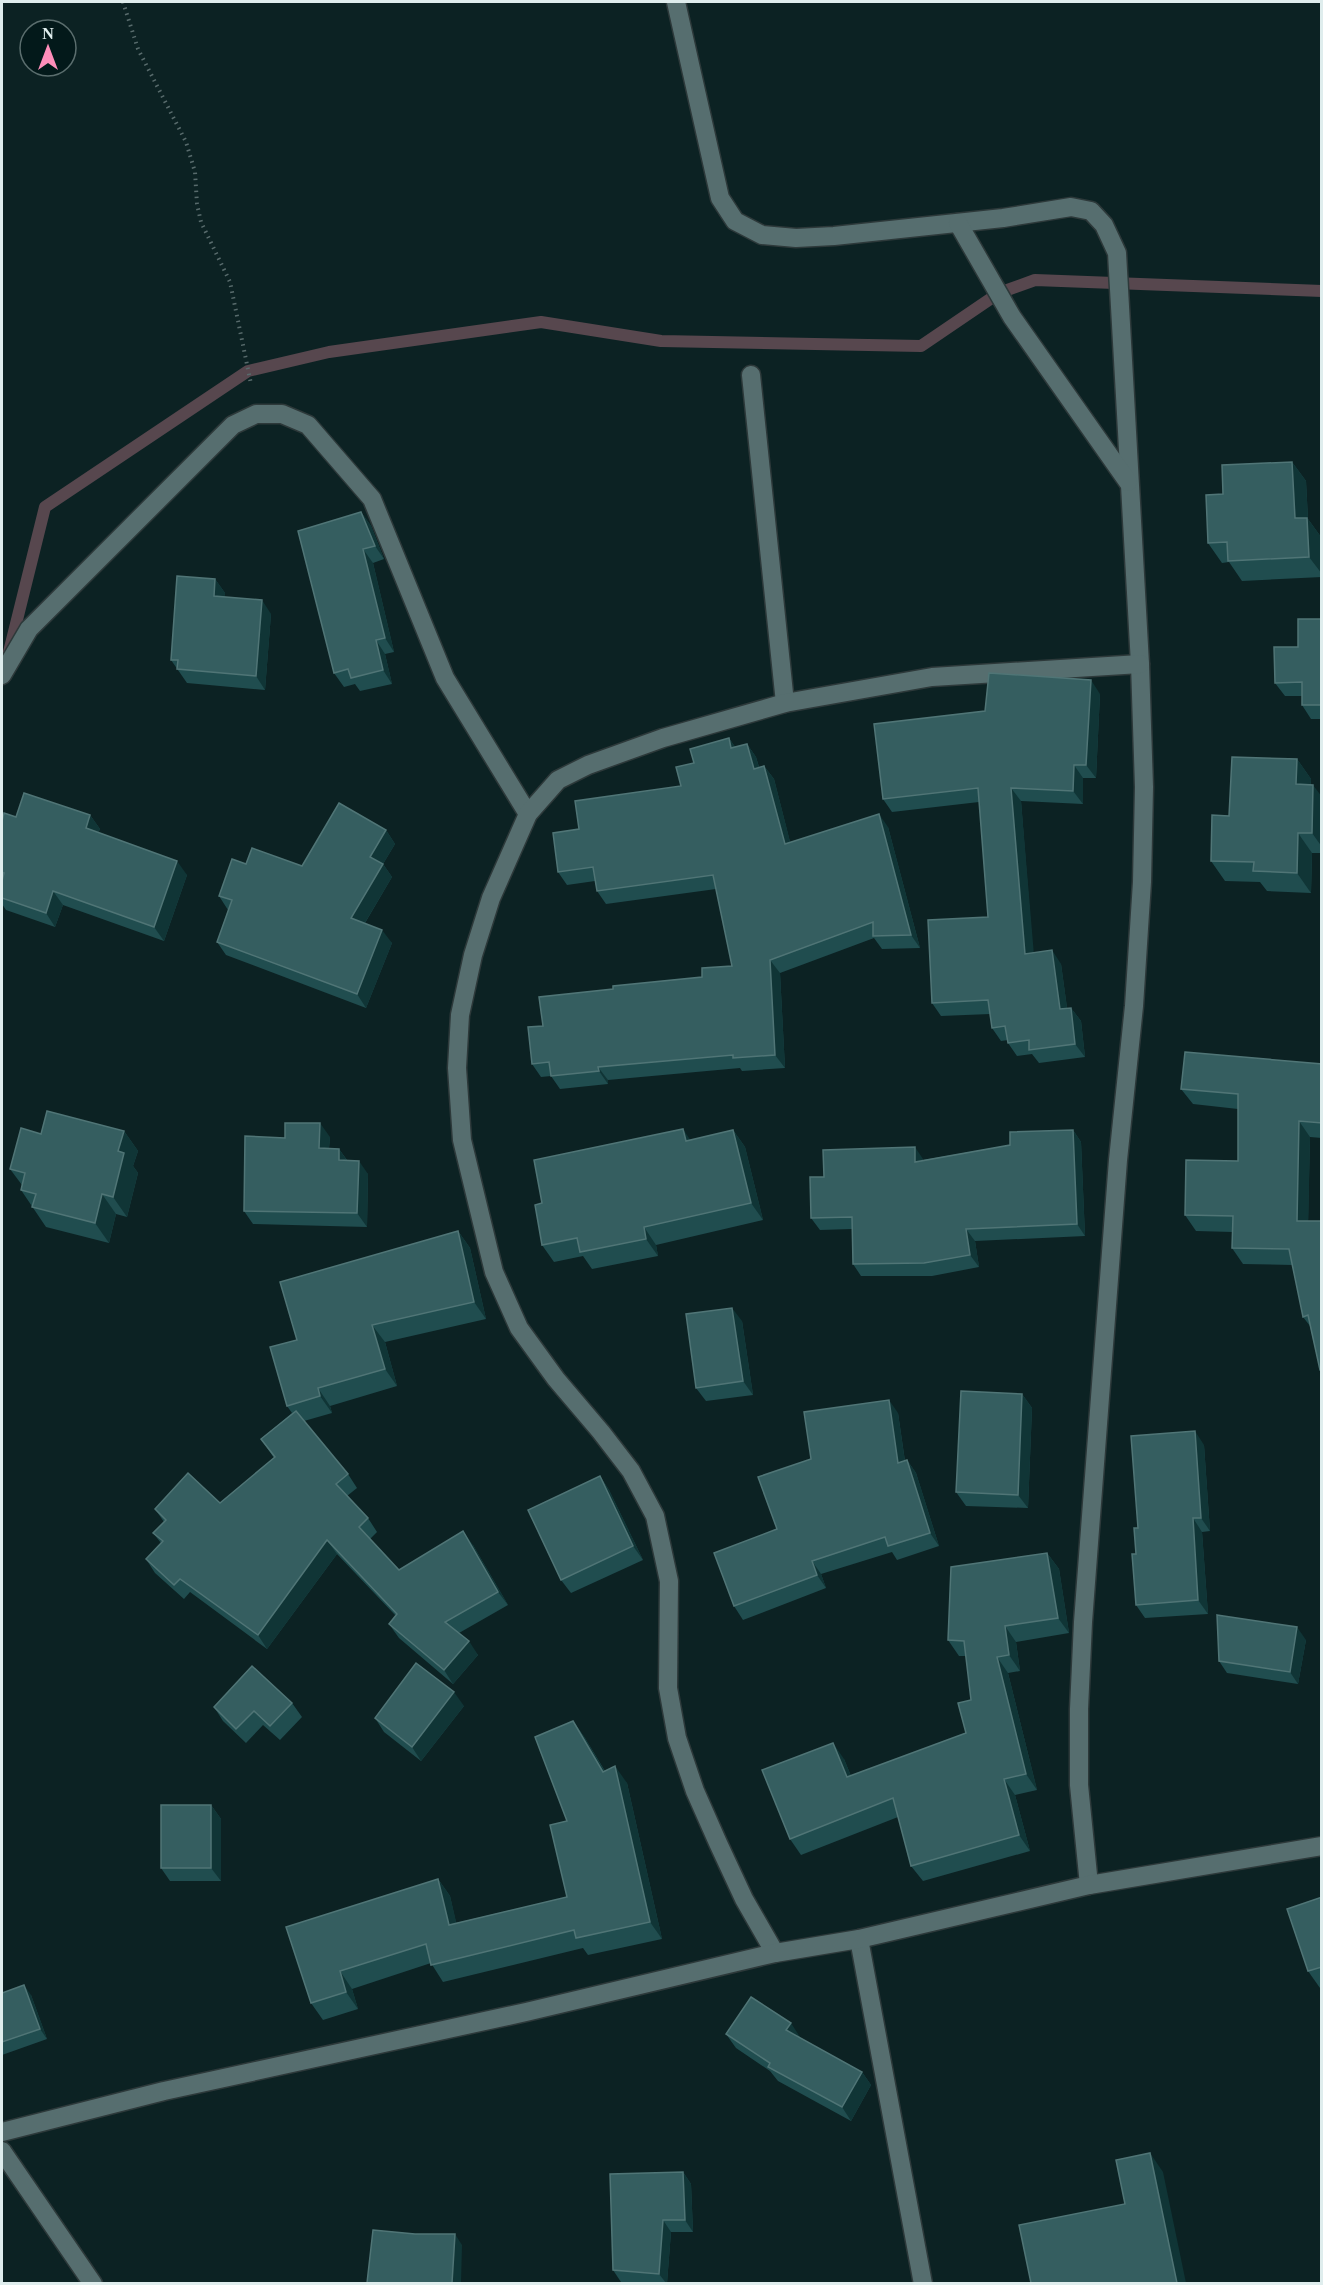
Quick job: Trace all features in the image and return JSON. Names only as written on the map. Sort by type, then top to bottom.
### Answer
[{"type":"street","points":[[676,2],[720,198],[735,221],[762,235],[796,238],[958,223],[1071,207],[1091,211],[1104,225],[1117,254],[1140,664],[1144,787],[1141,893],[1134,1006],[1118,1160],[1093,1464],[1083,1622],[1079,1709],[1079,1785],[1089,1885]]},
{"type":"street","points":[[958,223],[1012,317],[1129,483]]},
{"type":"street","points":[[751,375],[785,703]]},
{"type":"street","points":[[2,675],[29,628],[233,425],[256,414],[282,414],[308,425],[372,499],[445,678],[528,814]]},
{"type":"street","points":[[775,1953],[744,1899],[694,1791],[677,1738],[668,1688],[669,1581],[655,1516],[631,1471],[556,1379],[519,1328],[494,1272],[462,1140],[457,1068],[460,1015],[473,955],[490,898],[528,814],[558,780],[588,765],[663,738],[785,703],[932,677],[1140,664]]},
{"type":"street","points":[[2,2132],[164,2091],[526,2012],[775,1953],[859,1940],[1089,1885],[1322,1846]]},
{"type":"street","points":[[859,1940],[923,2283]]},
{"type":"street","points":[[2,2151],[93,2283]]},
{"type":"path","points":[[123,2],[138,49],[186,142],[195,172],[197,204],[201,222],[230,282],[256,414]]},
{"type":"building","points":[[1292,462],[1295,518],[1307,518],[1309,557],[1228,561],[1227,542],[1208,543],[1206,495],[1223,494],[1222,465]]},
{"type":"building","points":[[361,512],[375,546],[363,549],[385,638],[376,640],[383,670],[351,678],[348,669],[334,673],[298,531]]},
{"type":"building","points":[[177,576],[215,579],[214,596],[262,600],[256,676],[177,669],[178,660],[171,660]]},
{"type":"building","points":[[1298,619],[1322,619],[1322,705],[1302,705],[1302,682],[1275,683],[1274,647],[1298,647]]},
{"type":"building","points":[[989,673],[1091,680],[1086,765],[1074,765],[1073,791],[1011,788],[1025,954],[1052,950],[1060,1009],[1071,1008],[1075,1044],[1029,1050],[1029,1040],[1008,1043],[1005,1026],[992,1028],[988,1000],[932,1003],[928,920],[988,917],[978,788],[883,799],[874,724],[985,711]]},
{"type":"building","points":[[729,738],[731,748],[747,744],[754,769],[764,766],[785,844],[879,814],[911,935],[873,936],[873,922],[770,960],[775,1055],[733,1058],[733,1055],[598,1067],[599,1071],[551,1076],[549,1062],[532,1064],[528,1027],[543,1026],[539,997],[613,989],[613,986],[702,977],[702,968],[732,966],[713,875],[597,891],[593,867],[558,872],[553,833],[579,829],[575,801],[681,786],[676,767],[694,763],[690,749]]},
{"type":"building","points":[[1232,757],[1297,759],[1296,784],[1313,785],[1312,833],[1298,833],[1297,873],[1253,871],[1254,862],[1211,861],[1212,815],[1229,816]]},
{"type":"building","points":[[24,793],[90,815],[86,828],[177,861],[154,927],[53,891],[46,913],[2,898],[4,873],[2,872],[2,821],[4,813],[16,817]]},
{"type":"building","points":[[339,803],[386,830],[370,857],[383,864],[351,918],[382,930],[357,994],[217,942],[232,900],[219,896],[232,859],[246,864],[252,848],[302,866]]},
{"type":"building","points":[[1185,1052],[1322,1064],[1322,1123],[1299,1121],[1297,1221],[1322,1221],[1322,1370],[1320,1370],[1308,1315],[1303,1317],[1289,1249],[1232,1248],[1233,1216],[1185,1215],[1186,1160],[1238,1161],[1238,1094],[1181,1089]]},
{"type":"building","points":[[47,1111],[124,1131],[118,1151],[124,1153],[113,1197],[102,1194],[95,1223],[32,1207],[36,1194],[21,1190],[25,1173],[10,1169],[21,1128],[41,1134]]},
{"type":"building","points":[[285,1123],[320,1123],[319,1148],[339,1149],[339,1160],[359,1161],[357,1213],[244,1211],[245,1136],[285,1138]]},
{"type":"building","points":[[683,1129],[686,1141],[733,1130],[751,1203],[644,1227],[646,1239],[580,1252],[577,1238],[542,1245],[535,1205],[542,1203],[534,1160]]},
{"type":"building","points":[[1073,1130],[1077,1224],[966,1229],[970,1255],[924,1263],[853,1264],[852,1217],[811,1218],[810,1177],[824,1177],[823,1150],[915,1147],[915,1162],[1010,1145],[1010,1132]]},
{"type":"building","points":[[458,1231],[474,1302],[372,1325],[385,1369],[318,1388],[320,1396],[287,1406],[270,1347],[297,1340],[280,1282]]},
{"type":"building","points":[[732,1308],[743,1381],[696,1388],[686,1314]]},
{"type":"building","points":[[961,1391],[1022,1394],[1018,1495],[956,1492]]},
{"type":"building","points":[[889,1400],[898,1463],[907,1460],[930,1533],[888,1546],[885,1537],[812,1561],[817,1575],[734,1606],[714,1553],[777,1529],[758,1477],[811,1459],[804,1412]]},
{"type":"building","points":[[296,1411],[348,1474],[336,1484],[368,1518],[359,1527],[399,1570],[463,1531],[498,1592],[445,1622],[469,1641],[444,1670],[389,1624],[397,1614],[327,1540],[258,1635],[180,1579],[174,1585],[146,1559],[163,1541],[153,1533],[166,1520],[155,1509],[188,1473],[220,1503],[275,1457],[261,1439]]},
{"type":"building","points":[[1195,1431],[1201,1518],[1193,1518],[1198,1600],[1136,1605],[1132,1554],[1136,1554],[1134,1528],[1138,1528],[1131,1436]]},
{"type":"building","points":[[600,1476],[633,1546],[561,1580],[528,1510]]},
{"type":"building","points":[[1047,1553],[1058,1618],[1005,1626],[1009,1655],[997,1657],[1026,1774],[1004,1779],[1019,1835],[911,1866],[893,1798],[790,1839],[762,1770],[833,1743],[847,1777],[966,1733],[958,1703],[971,1700],[964,1641],[948,1640],[951,1567]]},
{"type":"building","points":[[1217,1615],[1297,1627],[1290,1672],[1219,1661]]},
{"type":"building","points":[[416,1663],[454,1692],[412,1747],[375,1718]]},
{"type":"building","points":[[252,1666],[292,1703],[270,1726],[254,1711],[236,1729],[214,1707]]},
{"type":"building","points":[[573,1721],[603,1772],[615,1766],[650,1922],[576,1938],[574,1930],[431,1965],[426,1944],[340,1971],[346,1992],[311,2003],[286,1927],[438,1879],[449,1925],[567,1897],[550,1825],[567,1821],[535,1737]]},
{"type":"building","points":[[161,1805],[211,1805],[211,1868],[161,1868]]},
{"type":"building","points":[[1322,1897],[1322,1967],[1308,1971],[1287,1909]]},
{"type":"building","points":[[24,1985],[40,2029],[2,2042],[2,1993]]},
{"type":"building","points":[[751,1997],[791,2023],[786,2030],[862,2072],[842,2107],[768,2067],[770,2063],[726,2034]]},
{"type":"building","points":[[1150,2153],[1177,2283],[1031,2283],[1019,2225],[1125,2204],[1116,2160]]},
{"type":"building","points":[[683,2172],[685,2220],[663,2220],[659,2274],[613,2270],[610,2174]]},
{"type":"building","points":[[373,2230],[415,2234],[455,2234],[452,2283],[367,2283]]},
{"type":"waterway","points":[[8,656],[45,507],[248,371],[329,352],[541,322],[661,341],[921,346],[999,293],[1035,280],[1322,291]]}]
